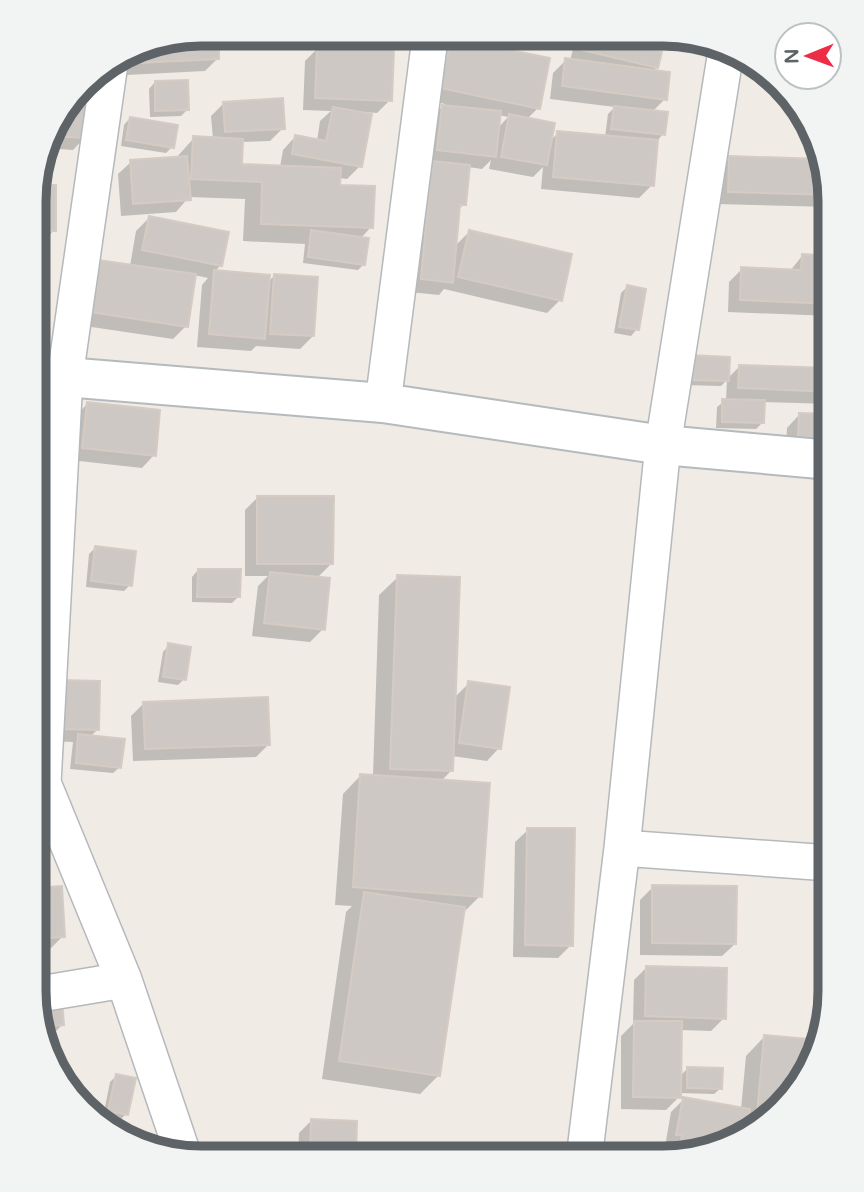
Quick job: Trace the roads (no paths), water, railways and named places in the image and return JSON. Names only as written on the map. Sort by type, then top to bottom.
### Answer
[{"type":"street","points":[[383,403],[429,46]]},
{"type":"street","points":[[585,1146],[622,848],[663,445],[725,58]]},
{"type":"street","points":[[46,584],[49,385],[108,76]]},
{"type":"street","points":[[49,385],[383,403],[663,445],[818,459]]},
{"type":"street","points":[[46,790],[124,980],[180,1145]]},
{"type":"street","points":[[622,848],[818,862]]},
{"type":"street","points":[[46,993],[124,980]]}]
